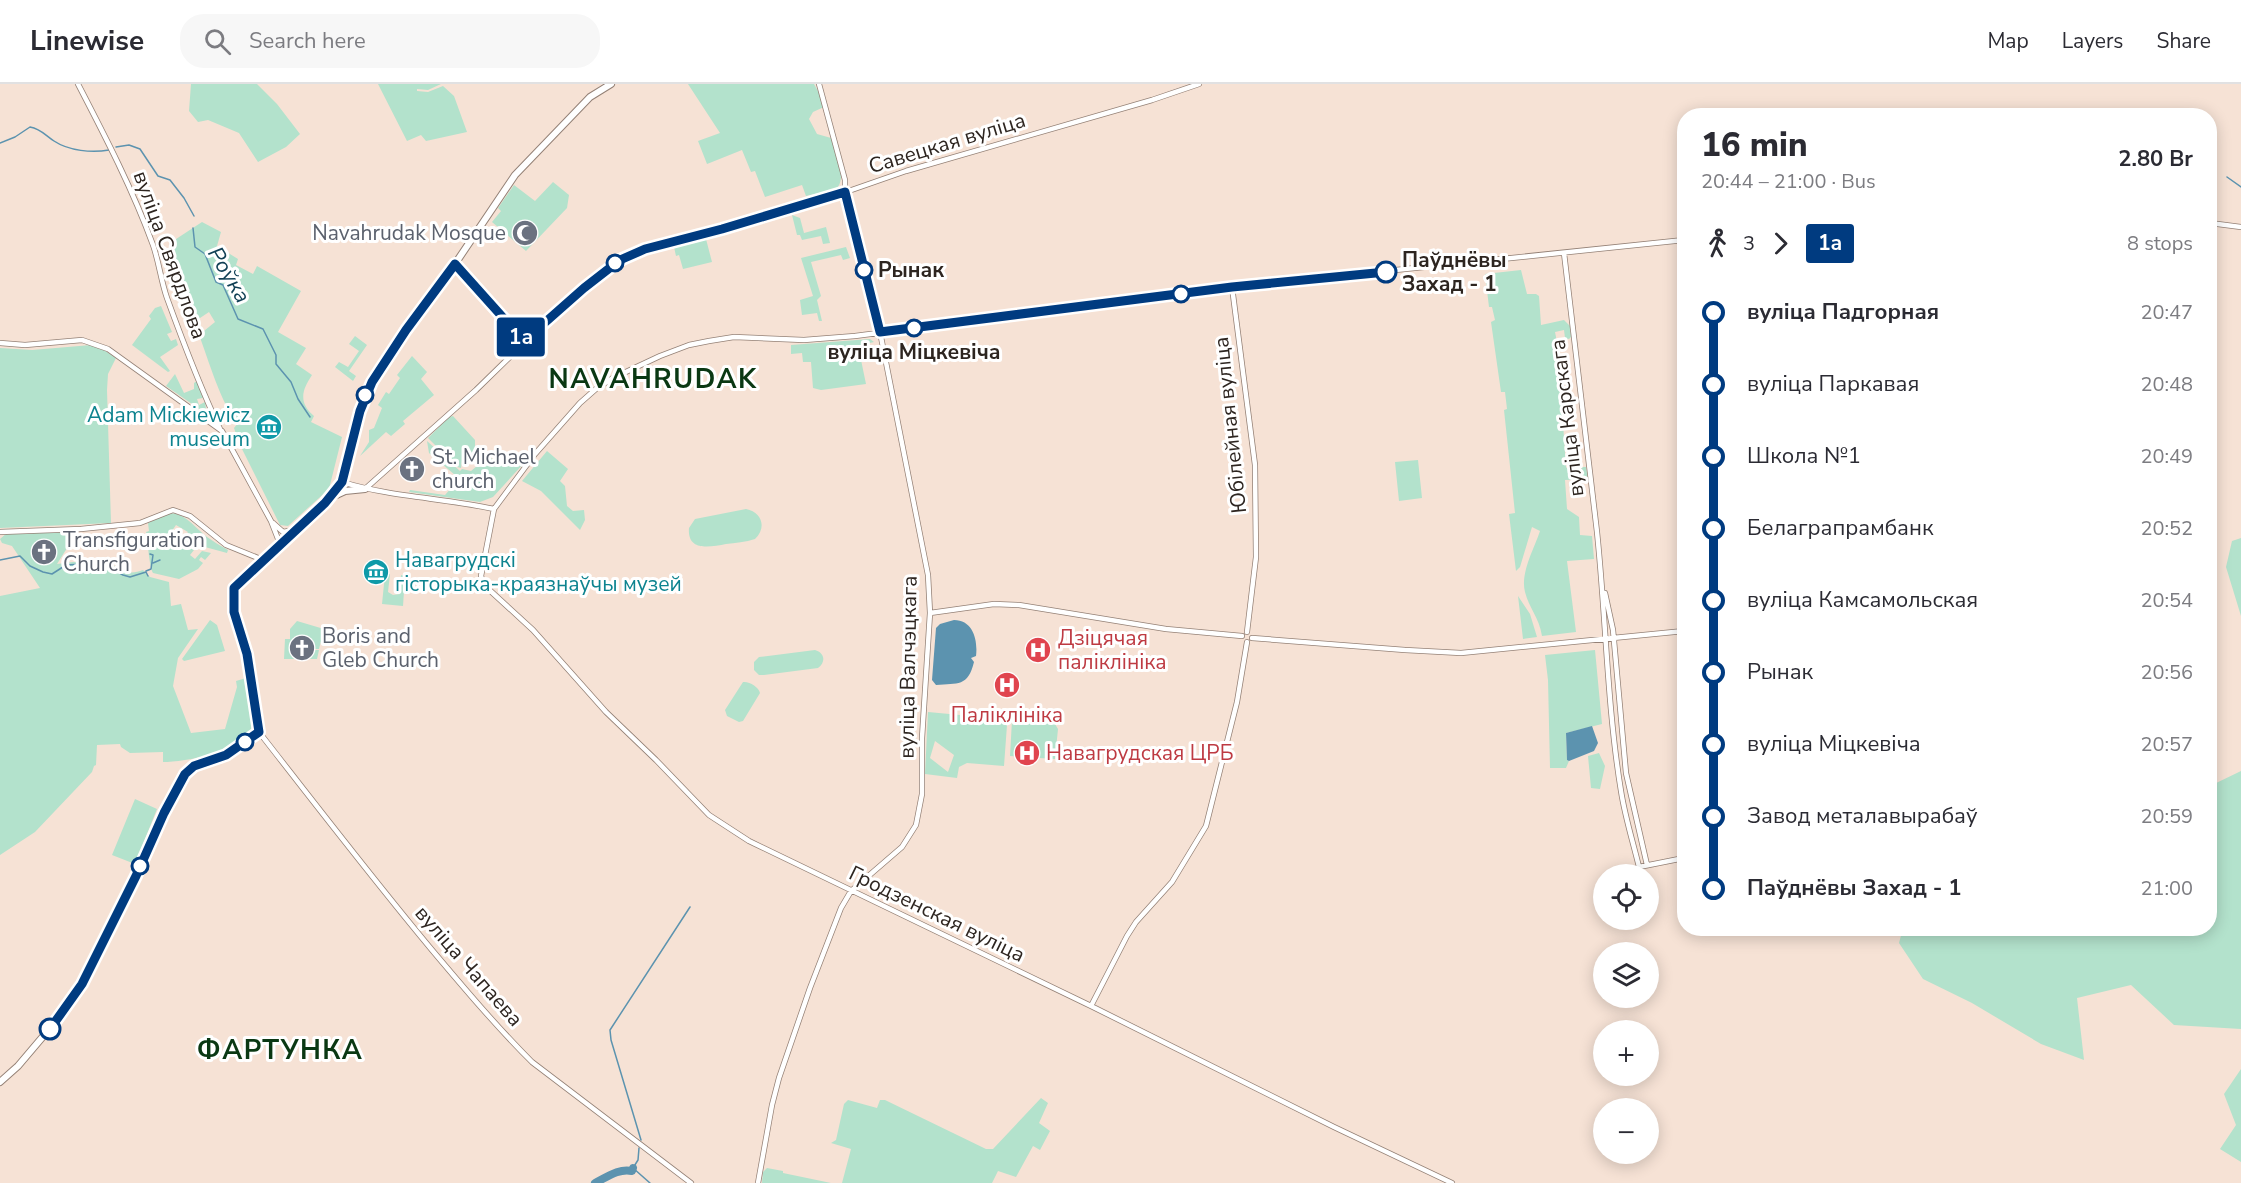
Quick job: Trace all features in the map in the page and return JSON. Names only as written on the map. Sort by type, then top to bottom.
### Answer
[{"type":"main road","points":[[0,1082],[18,1066],[57,1020],[82,984],[185,774],[194,766],[226,755],[259,732],[247,654],[234,612],[234,588],[325,503],[342,482],[365,395],[406,330],[455,264],[515,175],[590,97],[611,84]]},
{"type":"main road","points":[[325,503],[345,491],[365,489]]},
{"type":"street","name":"вуліца Свярдлова","points":[[78,84],[117,160],[152,243],[166,295],[210,408],[271,521],[280,544]]},
{"type":"street","name":"вуліца Валчэцкага","points":[[758,1183],[779,1078],[841,908],[851,891],[893,857],[906,842],[916,825],[921,794],[930,613],[924,548],[880,332],[845,192],[845,180],[819,84]]},
{"type":"street","name":"Савецкая вуліца","points":[[365,489],[476,390],[563,305],[605,269],[620,260],[645,249],[722,229],[1199,84]]},
{"type":"street","points":[[2217,224],[2241,227]]},
{"type":"street","points":[[342,482],[365,489],[461,502],[494,509],[535,454],[580,403],[597,388],[636,367],[689,345],[734,337],[804,340],[880,332],[1232,287],[1677,241]]},
{"type":"street","name":"вуліца Карскага","points":[[1564,253],[1602,579],[1605,639],[1621,791],[1638,864]]},
{"type":"street","name":"Юбілейная вуліца","points":[[1232,287],[1255,472],[1256,557],[1247,632]]},
{"type":"street","points":[[0,343],[25,345],[82,340],[99,344],[222,431]]},
{"type":"street","points":[[202,416],[208,414],[210,408]]},
{"type":"street","name":"Гродзенская вуліца","points":[[494,509],[481,576],[484,585],[533,630],[600,705],[709,815],[756,845],[1452,1183]]},
{"type":"street","points":[[0,532],[81,529],[140,523],[173,510],[190,516],[218,541],[262,560]]},
{"type":"street","points":[[271,521],[283,532],[294,530]]},
{"type":"street","name":"вуліца Карскага","points":[[1602,579],[1613,638],[1626,773],[1647,864]]},
{"type":"street","points":[[930,613],[994,604],[1019,605],[1166,629],[1242,636],[1247,632],[1252,638]]},
{"type":"street","points":[[1091,1006],[1127,936],[1172,882],[1206,826],[1237,702],[1247,642],[1252,638],[1461,653],[1677,632]]},
{"type":"street","points":[[1242,636],[1247,642]]},
{"type":"street","name":"вуліца Чапаева","points":[[259,732],[374,880],[468,994],[519,1049],[532,1062],[691,1183]]},
{"type":"street","points":[[1652,864],[1677,859]]},
{"type":"green space","points":[[191,84],[257,84],[277,104],[300,134],[286,147],[258,162],[239,133],[208,120],[198,122],[189,111]]},
{"type":"green space","points":[[378,84],[441,84],[428,90],[417,89],[417,91],[428,92],[443,86],[454,96],[467,132],[426,141],[421,135],[407,141]]},
{"type":"green space","points":[[688,84],[814,84],[824,107],[813,112],[809,119],[817,134],[831,138],[840,165],[839,185],[836,189],[806,196],[802,185],[765,197],[755,171],[751,172],[742,150],[707,164],[698,141],[720,133]]},
{"type":"green space","points":[[553,182],[569,195],[567,208],[526,251],[492,222],[501,211],[498,208],[514,185],[535,201]]},
{"type":"green space","points":[[792,215],[800,218],[804,233],[826,227],[830,243],[823,244],[821,236],[802,240],[800,235],[797,235]]},
{"type":"green space","points":[[202,222],[221,232],[217,246],[238,259],[236,265],[253,274],[257,266],[301,291],[278,332],[306,348],[296,364],[312,375],[303,396],[306,406],[314,416],[311,422],[342,437],[329,489],[288,526],[280,525],[239,443],[234,428],[238,423],[226,406],[199,335],[215,322],[209,312],[194,322],[176,282],[180,279],[170,243]]},
{"type":"green space","points":[[706,239],[712,262],[683,269],[674,247]]},
{"type":"green space","points":[[846,247],[850,258],[843,260],[841,255],[811,262],[821,296],[817,300],[822,321],[819,321],[817,313],[802,315],[800,300],[813,296],[801,258]]},
{"type":"green space","points":[[1521,270],[1527,294],[1539,296],[1541,325],[1564,320],[1570,326],[1571,337],[1569,339],[1565,338],[1564,330],[1555,332],[1557,342],[1561,343],[1562,349],[1558,350],[1566,467],[1573,475],[1586,467],[1588,479],[1565,480],[1567,509],[1579,517],[1580,535],[1592,536],[1594,559],[1567,561],[1576,632],[1542,636],[1524,585],[1528,561],[1540,531],[1532,527],[1520,567],[1516,571],[1509,514],[1515,513],[1504,410],[1507,409],[1505,392],[1501,392],[1491,322],[1495,320],[1492,307],[1489,307],[1485,274]]},
{"type":"green space","points":[[161,306],[172,332],[167,334],[171,341],[176,339],[178,345],[160,357],[170,371],[168,372],[132,345],[151,319],[149,316],[155,308]]},
{"type":"green space","points":[[355,336],[367,345],[349,371],[356,376],[353,381],[335,367],[339,362],[348,367],[359,351],[349,344]]},
{"type":"green space","points":[[870,339],[874,342],[865,344],[867,353],[860,355],[866,384],[821,390],[813,388],[811,362],[803,362],[802,353],[791,354],[791,345]]},
{"type":"green space","points":[[91,345],[101,348],[116,358],[108,374],[107,390],[111,523],[0,528],[0,348],[32,350]]},
{"type":"green space","points":[[412,356],[427,372],[421,379],[434,395],[403,421],[405,424],[391,436],[386,432],[360,456],[369,442],[369,430],[374,428],[382,408],[378,405],[386,392],[389,394],[400,378],[397,375]]},
{"type":"green space","points":[[175,374],[184,393],[194,389],[194,383],[197,381],[203,398],[197,399],[199,405],[205,402],[206,409],[202,411],[166,386]]},
{"type":"green space","points":[[453,416],[475,440],[475,457],[462,460],[461,468],[457,467],[428,438],[449,417]]},
{"type":"green space","points":[[427,441],[460,471],[462,469],[471,471],[477,466],[479,445],[496,463],[523,456],[525,462],[493,497],[480,502],[409,492],[410,490],[445,495],[452,487],[448,483],[455,475],[429,453]]},
{"type":"green space","points":[[547,451],[568,469],[560,481],[565,486],[567,506],[573,511],[584,510],[585,520],[580,530],[541,491],[522,481]]},
{"type":"green space","points":[[1418,460],[1422,498],[1399,501],[1395,462]]},
{"type":"green space","points":[[746,509],[756,513],[761,521],[761,530],[755,539],[707,547],[696,544],[689,536],[689,528],[695,519]]},
{"type":"green space","points":[[168,513],[185,518],[207,537],[228,550],[227,553],[199,543],[196,547],[182,540],[188,532],[176,525],[169,535],[194,550],[190,555],[195,559],[202,551],[211,553],[205,560],[201,557],[199,560],[203,563],[198,569],[179,579],[153,573],[146,532],[149,531],[148,523]]},
{"type":"green space","points":[[72,532],[74,537],[57,564],[111,563],[126,572],[143,570],[150,577],[169,582],[171,606],[181,604],[188,630],[198,629],[178,658],[173,686],[191,733],[225,729],[237,687],[236,681],[246,678],[252,710],[251,729],[246,737],[226,750],[199,758],[173,762],[163,762],[163,752],[130,753],[120,744],[97,745],[96,765],[92,772],[35,832],[0,855],[0,596],[40,588],[12,546],[2,543],[0,539],[7,533]]},
{"type":"green space","points":[[2241,538],[2241,616],[2226,567],[2232,541]]},
{"type":"green space","points":[[385,574],[390,574],[388,592],[393,595],[400,594],[401,575],[405,576],[403,606],[382,604]]},
{"type":"green space","points":[[1518,596],[1530,614],[1537,637],[1523,639]]},
{"type":"green space","points":[[210,620],[217,625],[225,651],[184,661],[182,659]]},
{"type":"green space","points":[[297,621],[324,629],[319,649],[313,649],[308,642],[308,645],[292,647],[290,652],[297,655],[310,655],[313,650],[319,650],[317,659],[284,659],[285,639],[290,639],[290,629]]},
{"type":"green space","points":[[815,650],[821,653],[823,658],[818,668],[764,675],[759,675],[754,670],[754,662],[759,657]]},
{"type":"green space","points":[[1595,650],[1602,724],[1566,733],[1567,760],[1569,761],[1566,768],[1550,768],[1548,680],[1545,655]]},
{"type":"green space","points":[[743,682],[753,685],[760,693],[743,721],[739,722],[727,716],[725,710]]},
{"type":"green space","points":[[928,712],[1003,719],[1007,725],[1004,766],[967,763],[959,767],[957,778],[925,774]],"holes":[[[935,741],[954,755],[948,772],[930,758]]]},
{"type":"green space","points":[[1012,720],[1055,724],[1058,729],[1055,759],[1010,756]]},
{"type":"green space","points":[[1599,753],[1605,766],[1600,789],[1591,788],[1588,756]]},
{"type":"green space","points":[[2241,771],[2241,1029],[2174,1025],[2131,985],[2077,998],[2084,1060],[2041,1044],[1972,1003],[1923,979],[1899,943],[1901,936],[2217,936],[2217,783]]},
{"type":"green space","points":[[135,799],[157,809],[135,864],[112,855]]},
{"type":"green space","points":[[2241,1069],[2241,1162],[2220,1149],[2236,1125],[2224,1094]]},
{"type":"green space","points":[[1041,1098],[1048,1103],[1039,1123],[1050,1131],[1040,1150],[1033,1146],[1016,1177],[998,1171],[992,1183],[842,1183],[851,1149],[831,1143],[836,1140],[844,1104],[848,1100],[877,1108],[880,1100],[885,1100],[986,1149],[993,1149]]},
{"type":"green space","points":[[767,1168],[831,1183],[762,1183],[763,1172]]},
{"type":"water","points":[[954,620],[966,623],[970,627],[975,638],[976,656],[971,658],[974,662],[972,670],[965,680],[936,685],[932,680],[936,628],[940,624]]},
{"type":"water","points":[[1592,726],[1598,743],[1594,751],[1567,760],[1566,733]]},
{"type":"waterway","name":"Роўка","points":[[0,143],[30,127],[67,147],[88,151],[109,150]]},
{"type":"waterway","name":"Роўка","points":[[116,147],[129,145],[140,149],[158,176],[170,180],[194,216]]},
{"type":"waterway","points":[[2227,177],[2241,187]]},
{"type":"waterway","name":"Роўка","points":[[193,228],[195,247],[205,254],[216,282],[223,285],[238,319],[263,329],[276,355],[276,364],[291,382],[298,399],[310,417]]},
{"type":"waterway","points":[[146,571],[151,569],[153,555],[150,554]]},
{"type":"waterway","points":[[0,560],[20,556],[30,566],[52,574],[66,565],[84,564],[105,565],[130,577],[146,572],[148,576]]},
{"type":"waterway","points":[[153,563],[160,560]]},
{"type":"waterway","points":[[641,1140],[610,1030],[690,907]]},
{"type":"waterway","points":[[639,1148],[638,1160],[633,1168],[650,1183]]},
{"type":"waterway","points":[[595,1183],[618,1172],[632,1171],[633,1168]]},
{"type":"bus line","name":"1а","points":[[50,1029],[82,984],[185,774],[194,766],[226,755],[259,732],[247,654],[234,612],[234,588],[325,503],[342,482],[365,395],[406,330],[455,264],[524,341],[605,269],[620,260],[645,249],[722,229],[845,192],[880,332],[1232,287],[1386,272]]},
{"type":"place","name":"Navahrudak Mosque","points":[[525,233]]},
{"type":"place","name":"Рынак","points":[[864,270]]},
{"type":"place","name":"Паўднёвы Захад - 1","points":[[1386,272]]},
{"type":"place","name":"вуліца Міцкевіча","points":[[914,328]]},
{"type":"place","name":"Adam Mickiewicz museum","points":[[269,427]]},
{"type":"place","name":"St. Michael church","points":[[412,469]]},
{"type":"place","name":"Transfiguration Church","points":[[44,552]]},
{"type":"place","name":"Навагрудскі гісторыка-краязнаўчы музей","points":[[376,572]]},
{"type":"place","name":"Boris and Gleb Church","points":[[302,648]]},
{"type":"place","name":"Дзіцячая паліклініка","points":[[1038,650]]},
{"type":"place","name":"Паліклініка","points":[[1007,685]]},
{"type":"place","name":"Навагрудская ЦРБ","points":[[1027,753]]},
{"type":"district","name":"NAVAHRUDAK","points":[[653,379]]},
{"type":"district","name":"ФАРТУНКА","points":[[280,1050]]}]
